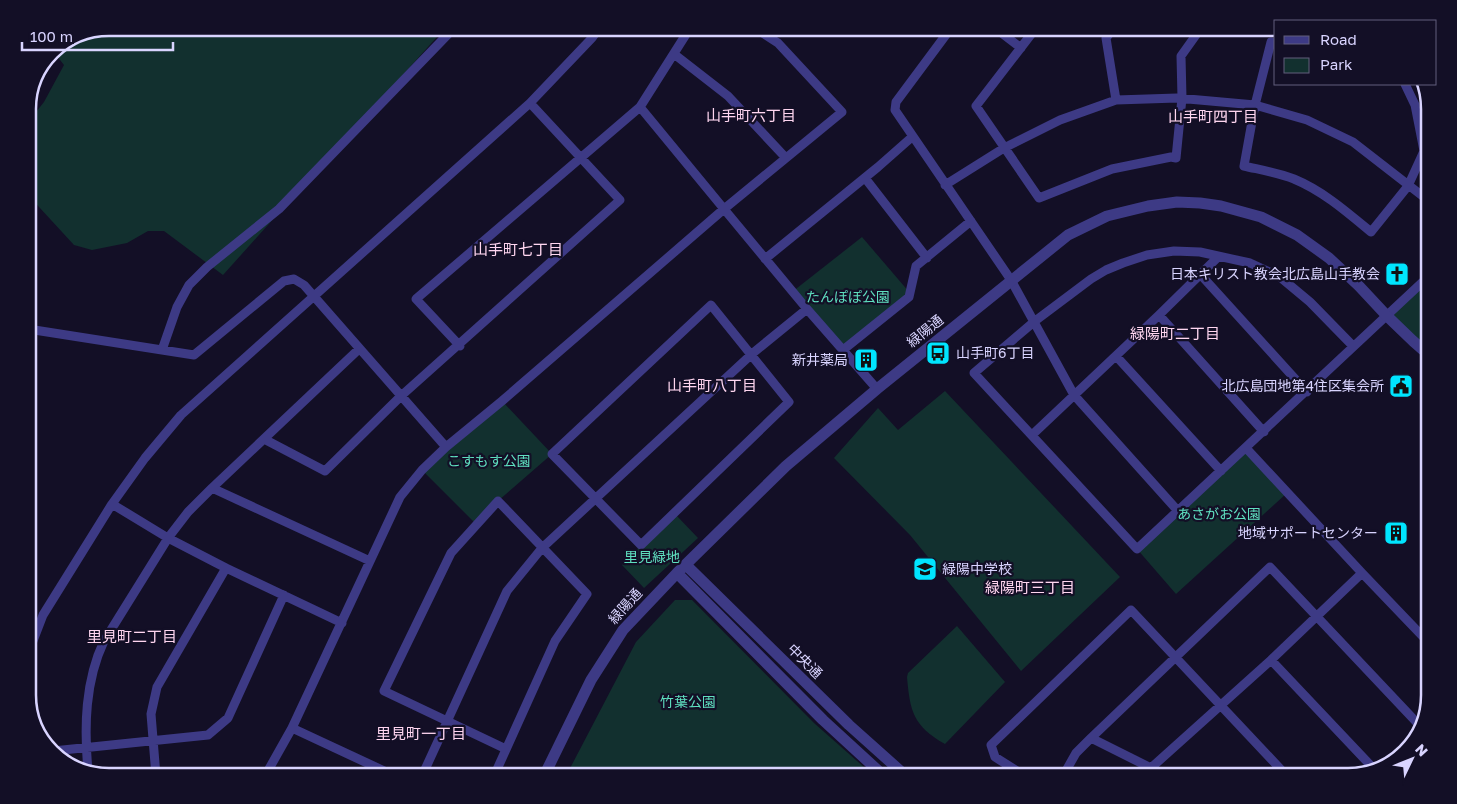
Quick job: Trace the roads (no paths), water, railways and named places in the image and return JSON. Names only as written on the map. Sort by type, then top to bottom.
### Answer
[{"type":"street","points":[[162,350],[177,307],[189,285],[207,267],[279,209],[446,36]]},
{"type":"street","points":[[36,633],[43,615],[112,504],[145,458],[181,415],[530,103],[593,36]]},
{"type":"street","points":[[460,346],[416,299],[640,107],[685,36]]},
{"type":"street","points":[[270,768],[292,728],[400,497],[422,470],[446,447],[724,209],[842,112],[778,44],[766,36]]},
{"type":"street","points":[[945,36],[896,102],[895,110],[1011,280],[1074,395],[1178,511]]},
{"type":"street","points":[[1005,36],[1021,48]]},
{"type":"street","points":[[1030,36],[976,106],[1039,198],[1112,169],[1171,157],[1176,158],[1182,98],[1181,56],[1195,36]]},
{"type":"street","points":[[1108,36],[1106,38],[1116,100]]},
{"type":"street","points":[[1274,43],[1271,42],[1255,105],[1244,166],[1294,179],[1337,204],[1371,232],[1408,186],[1421,158]]},
{"type":"street","points":[[674,54],[728,96],[786,158]]},
{"type":"street","points":[[1405,85],[1415,105],[1421,136]]},
{"type":"street","points":[[945,185],[1004,148],[1060,120],[1116,100],[1182,98],[1255,105],[1307,120],[1353,142],[1421,195]]},
{"type":"street","points":[[264,439],[325,471],[402,396],[460,346],[620,200],[530,103]]},
{"type":"street","points":[[640,107],[807,309],[877,388]]},
{"type":"street","points":[[765,259],[865,178],[912,137]]},
{"type":"street","points":[[865,178],[927,258]]},
{"type":"street","name":"緑陽通","points":[[548,768],[591,680],[623,630],[677,573],[786,466],[877,388],[1068,235],[1107,216],[1177,202],[1200,203],[1240,210],[1261,217],[1297,234],[1329,258],[1421,348]]},
{"type":"street","points":[[843,350],[909,297],[916,266],[970,221]]},
{"type":"street","points":[[1353,346],[1310,302],[1280,278],[1250,263],[1200,252],[1174,251],[1147,255],[1123,263],[1091,279],[1035,322],[974,373],[1138,549],[1421,284]]},
{"type":"street","points":[[1032,435],[1218,257]]},
{"type":"street","points":[[1200,274],[1306,392]]},
{"type":"street","points":[[36,330],[194,355],[284,281],[294,279],[304,285],[446,447]]},
{"type":"street","points":[[711,305],[751,355],[789,402],[640,545],[552,454],[711,305]]},
{"type":"street","points":[[426,768],[507,591],[542,548],[751,355],[807,309]]},
{"type":"street","points":[[1159,315],[1264,432]]},
{"type":"street","points":[[87,764],[87,700],[97,656],[104,641],[168,538],[188,512],[212,488],[359,348]]},
{"type":"street","points":[[1116,356],[1222,472]]},
{"type":"street","points":[[1246,448],[1421,634]]},
{"type":"street","points":[[212,488],[370,561]]},
{"type":"street","points":[[498,768],[555,641],[587,594],[498,501],[451,553],[384,691],[506,749]]},
{"type":"street","points":[[112,504],[168,538],[226,568],[342,622]]},
{"type":"street","name":"中央通","points":[[686,565],[848,725],[897,768]]},
{"type":"street","points":[[1067,768],[1076,753],[1091,738],[1270,567],[1416,721]]},
{"type":"street","points":[[155,768],[151,714],[158,687],[226,568]]},
{"type":"street","name":"中央通","points":[[677,573],[823,720],[875,768]]},
{"type":"street","points":[[1091,738],[1151,768],[1271,660],[1362,573]]},
{"type":"street","points":[[61,750],[208,735],[228,718],[284,595]]},
{"type":"street","points":[[1012,768],[995,757],[991,745],[1131,610],[1280,768]]},
{"type":"street","points":[[1271,660],[1369,764]]},
{"type":"street","points":[[292,728],[378,768]]},
{"type":"place","name":"日本キリスト教会北広島山手教会","points":[[1397,274]]},
{"type":"place","name":"山手町6丁目","points":[[938,353]]},
{"type":"place","name":"新井薬局","points":[[866,360]]},
{"type":"place","name":"北広島団地第4住区集会所","points":[[1401,386]]},
{"type":"place","name":"地域サポートセンター","points":[[1396,533]]},
{"type":"place","name":"緑陽中学校","points":[[925,569]]},
{"type":"district","name":"山手町六丁目","points":[[751,116]]},
{"type":"district","name":"山手町四丁目","points":[[1213,117]]},
{"type":"district","name":"山手町七丁目","points":[[518,250]]},
{"type":"district","name":"緑陽町二丁目","points":[[1175,334]]},
{"type":"district","name":"山手町八丁目","points":[[712,386]]},
{"type":"district","name":"緑陽町三丁目","points":[[1030,588]]},
{"type":"district","name":"里見町二丁目","points":[[132,637]]},
{"type":"district","name":"里見町一丁目","points":[[421,734]]},
{"type":"park label","name":"たんぽぽ公園","points":[[848,297]]},
{"type":"park label","name":"こすもす公園","points":[[489,461]]},
{"type":"park label","name":"あさがお公園","points":[[1219,514]]},
{"type":"park label","name":"里見緑地","points":[[652,557]]},
{"type":"park label","name":"竹葉公園","points":[[688,702]]}]
